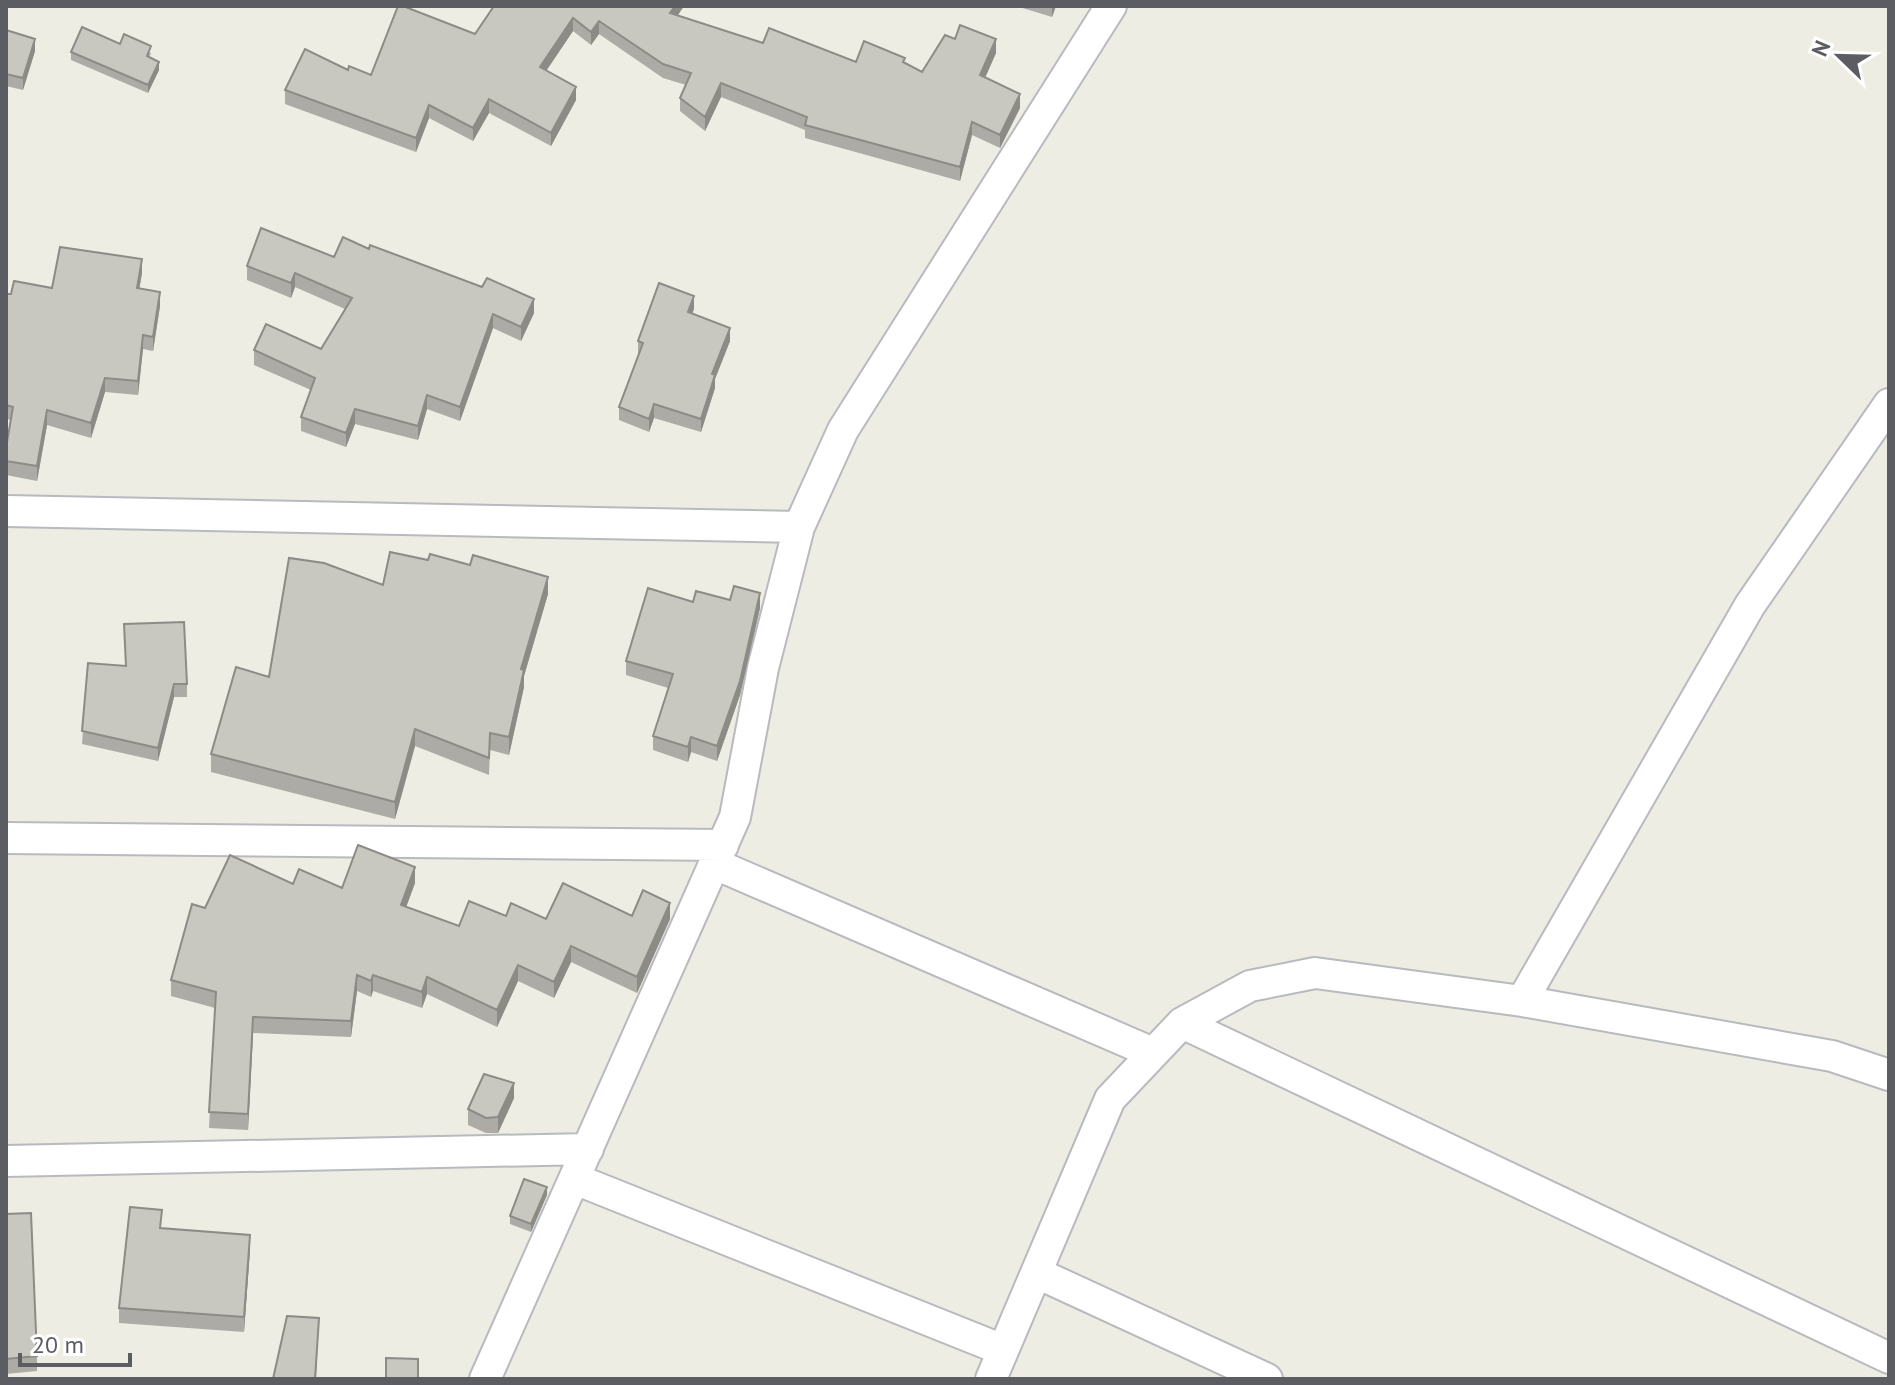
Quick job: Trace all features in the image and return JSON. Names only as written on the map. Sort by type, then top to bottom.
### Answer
[{"type":"street","points":[[485,1379],[735,817],[763,668],[799,527],[843,430],[1111,6]]},
{"type":"street","points":[[1522,1001],[1750,605],[1889,404]]},
{"type":"street","points":[[6,511],[799,527]]},
{"type":"street","points":[[6,838],[719,855],[1153,1053]]},
{"type":"street","points":[[991,1379],[1110,1099],[1182,1023],[1250,986],[1315,973],[1522,1001],[1832,1056],[1889,1075]]},
{"type":"street","points":[[1182,1023],[1889,1358]]},
{"type":"street","points":[[6,1161],[588,1149]]},
{"type":"street","points":[[575,1179],[1003,1350]]},
{"type":"street","points":[[1037,1273],[1267,1379]]},
{"type":"building","points":[[398,6],[475,34],[494,6],[675,6],[670,13],[763,43],[769,28],[856,62],[864,41],[905,58],[903,62],[922,72],[945,35],[955,39],[960,25],[996,39],[980,75],[1020,94],[1000,135],[972,122],[960,167],[805,125],[807,117],[721,83],[705,117],[680,98],[691,73],[663,64],[599,21],[591,32],[573,18],[540,67],[576,87],[551,133],[489,99],[473,128],[429,105],[416,138],[285,90],[305,49],[348,70],[349,66],[371,75]]},
{"type":"building","points":[[82,27],[120,44],[124,34],[151,46],[147,56],[159,62],[148,85],[71,52]]},
{"type":"building","points":[[6,30],[35,39],[23,78],[6,74]]},
{"type":"building","points":[[261,228],[334,257],[343,237],[369,249],[370,245],[482,287],[487,278],[534,299],[521,327],[493,314],[460,407],[427,395],[418,426],[355,409],[346,433],[301,417],[315,378],[254,350],[266,324],[321,349],[352,298],[295,273],[291,283],[247,266]]},
{"type":"building","points":[[60,247],[142,259],[137,288],[160,292],[153,337],[143,335],[138,381],[105,378],[91,423],[47,410],[37,466],[6,461],[13,407],[6,405],[6,294],[11,294],[14,281],[52,288]]},
{"type":"building","points":[[659,283],[694,296],[688,312],[730,328],[712,374],[715,375],[701,419],[654,404],[649,419],[619,407],[643,343],[638,341]]},
{"type":"building","points":[[390,552],[428,560],[430,554],[470,565],[473,555],[548,577],[521,669],[524,670],[509,737],[490,733],[489,758],[415,729],[395,802],[211,754],[236,667],[269,677],[289,558],[324,563],[383,585]]},
{"type":"building","points":[[734,586],[760,593],[740,681],[717,746],[691,737],[688,747],[653,736],[673,674],[626,661],[648,588],[693,602],[696,591],[730,600]]},
{"type":"building","points":[[184,622],[187,684],[174,684],[158,748],[82,731],[88,663],[126,666],[124,624]]},
{"type":"building","points":[[358,845],[415,867],[401,905],[459,926],[469,901],[506,916],[511,903],[546,919],[563,883],[632,916],[643,890],[670,903],[637,977],[571,946],[554,982],[518,965],[497,1010],[427,977],[422,992],[373,975],[371,981],[357,975],[351,1021],[253,1017],[248,1114],[209,1112],[216,992],[171,980],[192,904],[205,908],[230,855],[293,884],[299,869],[342,888]]},
{"type":"building","points":[[484,1074],[514,1083],[498,1117],[486,1118],[468,1109]]},
{"type":"building","points":[[524,1179],[547,1187],[531,1224],[510,1216]]},
{"type":"building","points":[[130,1207],[162,1210],[160,1228],[250,1235],[244,1317],[119,1308]]},
{"type":"building","points":[[31,1213],[37,1356],[6,1359],[6,1214]]},
{"type":"building","points":[[287,1316],[319,1318],[315,1379],[273,1379]]},
{"type":"building","points":[[386,1358],[418,1359],[418,1379],[386,1379]]}]
